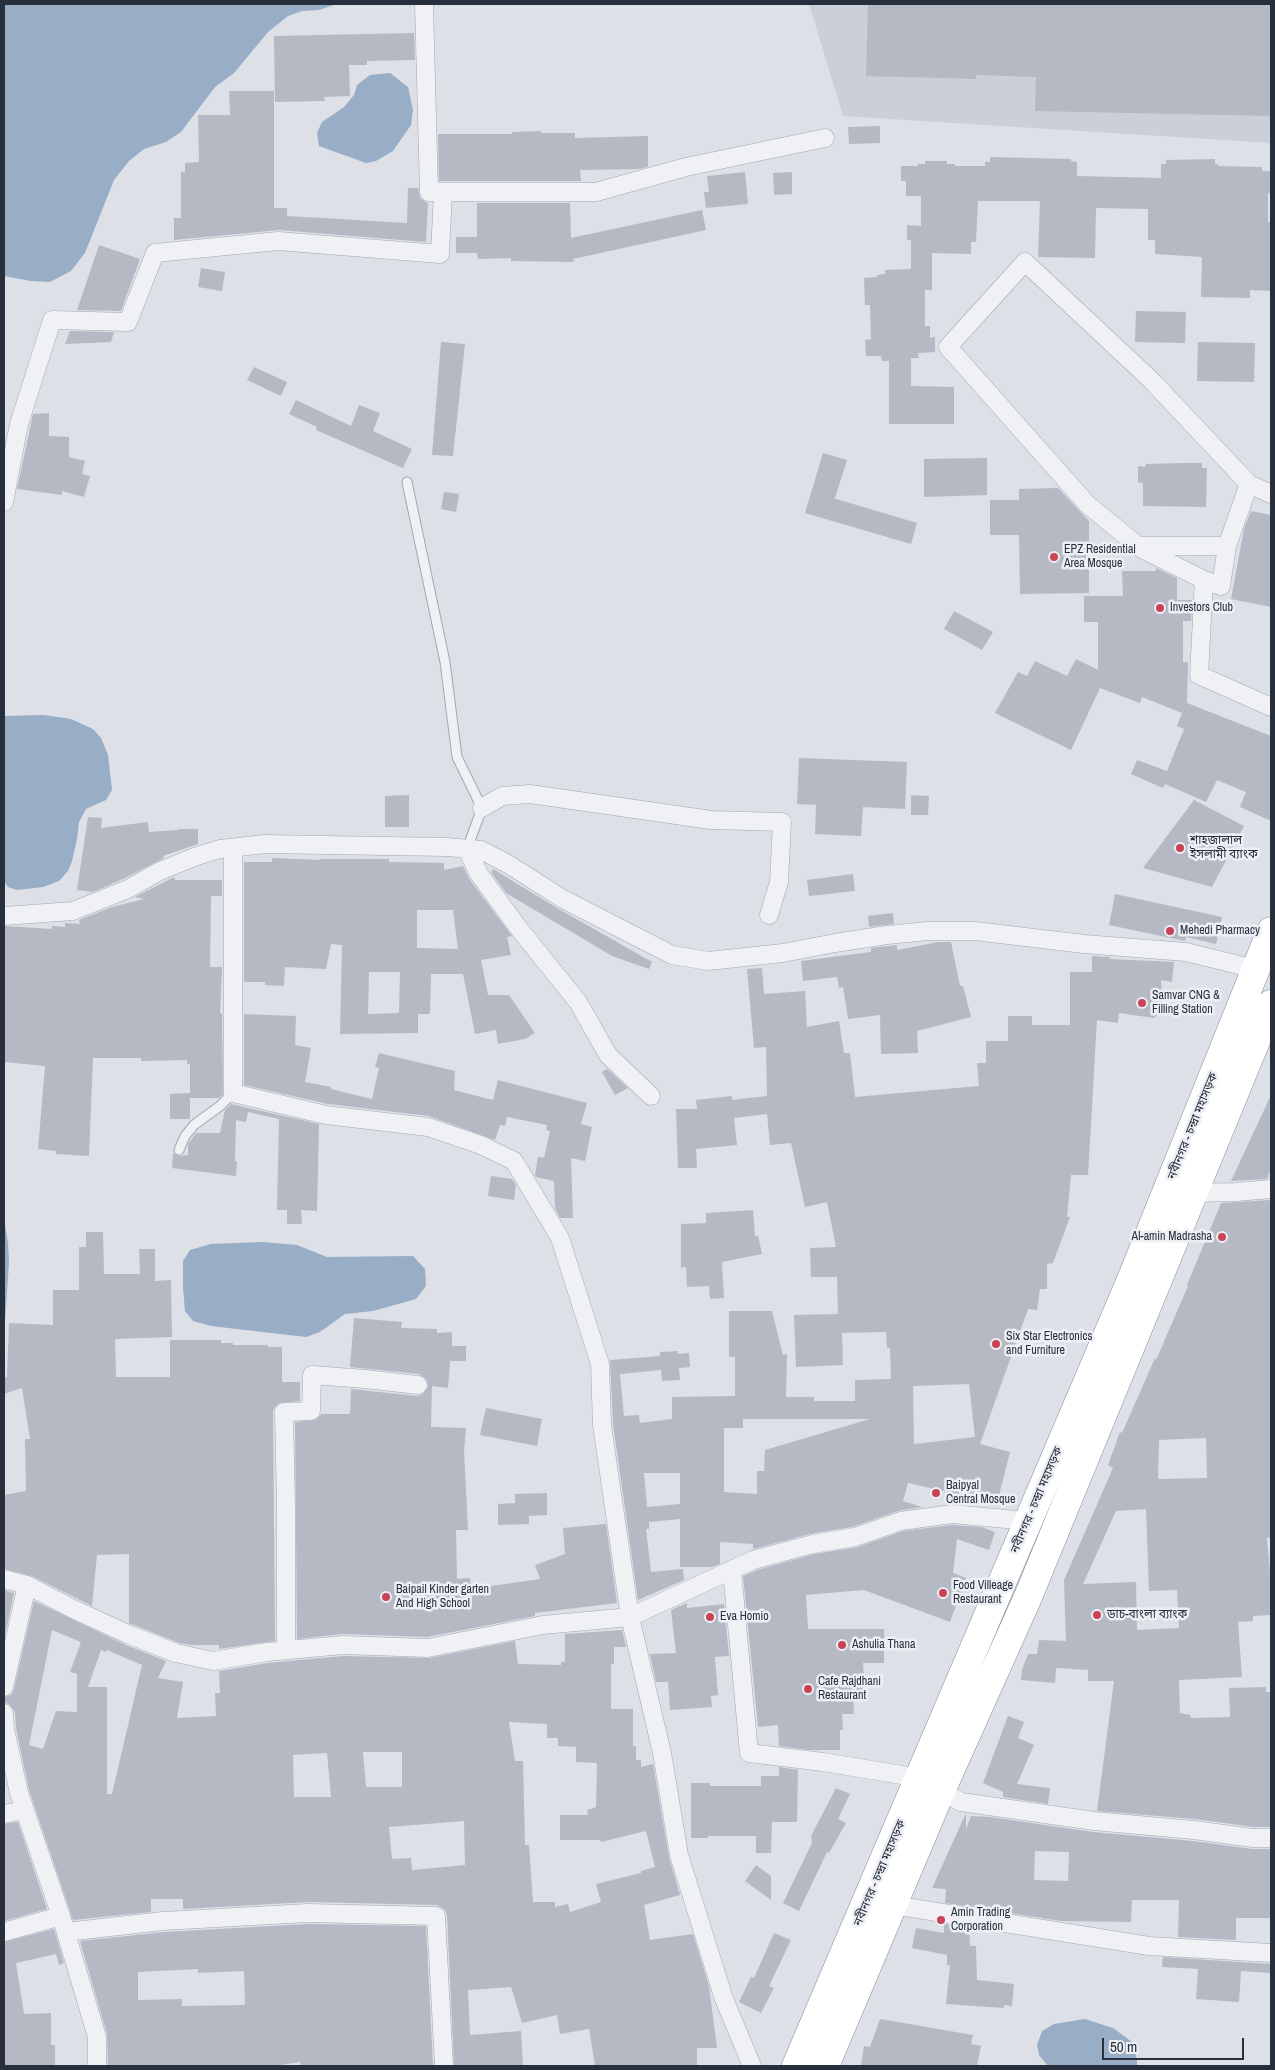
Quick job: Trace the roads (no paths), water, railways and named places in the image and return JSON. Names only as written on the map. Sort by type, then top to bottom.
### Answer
[{"type":"highway","name":"নবীনগর - চন্দ্রা মহাসড়ক","points":[[825,2066],[893,1905],[930,1785],[1028,1521],[1133,1275],[1271,931]]},
{"type":"highway","name":"নবীনগর - চন্দ্রা মহাসড়ক","points":[[796,2066],[930,1785],[1028,1597],[1271,1004]]},
{"type":"street","points":[[424,4],[429,192],[596,192],[686,166],[824,138]]},
{"type":"street","points":[[4,502],[18,424],[52,320],[128,322],[155,253],[278,241],[440,254],[443,192]]},
{"type":"street","points":[[1249,484],[1227,546],[1221,586],[1204,580],[1138,546],[1087,504],[948,347],[1025,262],[1152,380],[1249,484],[1271,494]]},
{"type":"street","points":[[1138,546],[1227,546]]},
{"type":"street","points":[[1204,580],[1199,675],[1271,707]]},
{"type":"street","points":[[482,808],[502,796],[530,794],[711,820],[782,822],[779,882],[769,915]]},
{"type":"street","points":[[4,916],[73,911],[128,889],[160,871],[196,856],[220,849],[266,844],[447,847],[481,850],[508,864],[563,899],[672,955],[708,961],[783,953],[887,935],[928,931],[975,931],[1084,944],[1186,952],[1255,970]]},
{"type":"street","points":[[234,848],[234,1093],[326,1115],[428,1127],[481,1145],[514,1161],[560,1238],[600,1364],[602,1425],[630,1617],[662,1753],[679,1855],[724,1999],[752,2066]]},
{"type":"street","points":[[467,849],[479,874],[514,922],[578,1002],[608,1055],[651,1096]]},
{"type":"street","points":[[1192,1193],[1236,1192],[1271,1188]]},
{"type":"street","points":[[286,1650],[284,1412],[311,1411],[312,1375],[418,1385]]},
{"type":"street","points":[[4,1579],[27,1585],[73,1609],[176,1653],[213,1661],[286,1650],[343,1645],[428,1648],[543,1625],[630,1617],[753,1560],[813,1544],[854,1537],[901,1521],[952,1514],[1028,1521]]},
{"type":"street","points":[[732,1571],[749,1753],[823,1762],[930,1785],[961,1802],[1094,1821],[1194,1830],[1253,1838],[1271,1838]]},
{"type":"street","points":[[4,1687],[27,1585]]},
{"type":"street","points":[[4,1713],[5,1729],[17,1784],[63,1924],[97,2037],[97,2066]]},
{"type":"street","points":[[4,1814],[25,1810]]},
{"type":"street","points":[[893,1905],[1149,1946],[1271,1953]]},
{"type":"street","points":[[4,1932],[63,1924],[163,1922],[308,1913],[436,1916],[444,2066]]},
{"type":"lane","points":[[406,482],[445,662],[457,757],[482,808],[467,849]]},
{"type":"lane","points":[[179,1150],[185,1136],[194,1125],[234,1093]]},
{"type":"water","points":[[4,4],[337,4],[319,10],[302,11],[288,16],[268,32],[234,73],[215,87],[181,132],[166,142],[144,149],[129,161],[114,180],[85,253],[71,271],[50,282],[4,276]]},
{"type":"water","points":[[390,73],[408,87],[413,110],[411,125],[393,151],[376,161],[366,163],[319,146],[317,133],[322,122],[344,107],[354,95],[357,85],[370,75]]},
{"type":"water","points":[[44,715],[71,719],[93,729],[101,738],[108,755],[112,790],[106,800],[86,809],[79,822],[72,861],[68,871],[59,881],[43,887],[17,890],[8,887],[4,881],[4,716]]},
{"type":"water","points":[[4,1219],[9,1262],[4,1336]]},
{"type":"water","points":[[262,1242],[297,1245],[327,1257],[413,1256],[425,1269],[426,1286],[416,1299],[373,1311],[345,1314],[320,1332],[306,1337],[211,1326],[193,1321],[185,1311],[183,1288],[183,1261],[190,1250],[211,1244]]},
{"type":"water","points":[[1085,2019],[1113,2028],[1132,2042],[1137,2066],[1048,2066],[1039,2055],[1037,2045],[1042,2031],[1054,2024]]},
{"type":"place","name":"EPZ Residential Area Mosque","points":[[1054,557]]},
{"type":"place","name":"Investors Club","points":[[1160,608]]},
{"type":"place","name":"শাহজালাল ইসলামী ব্যাংক","points":[[1180,848]]},
{"type":"place","name":"Mehedi Pharmacy","points":[[1170,931]]},
{"type":"place","name":"Samvar CNG & Filling Station","points":[[1142,1003]]},
{"type":"place","name":"Al-amin Madrasha","points":[[1222,1237]]},
{"type":"place","name":"Six Star Electronics and Furniture","points":[[996,1344]]},
{"type":"place","name":"Baipyal Central Mosque","points":[[936,1493]]},
{"type":"place","name":"Food Villeage Restaurant","points":[[943,1593]]},
{"type":"place","name":"Baipail Kinder garten And High School","points":[[386,1597]]},
{"type":"place","name":"ডাচ-বাংলা ব্যাংক","points":[[1097,1615]]},
{"type":"place","name":"Eva Homio","points":[[710,1617]]},
{"type":"place","name":"Ashulia Thana","points":[[842,1645]]},
{"type":"place","name":"Cafe Rajdhani Restaurant","points":[[808,1689]]},
{"type":"place","name":"Amin Trading Corporation","points":[[941,1920]]}]
